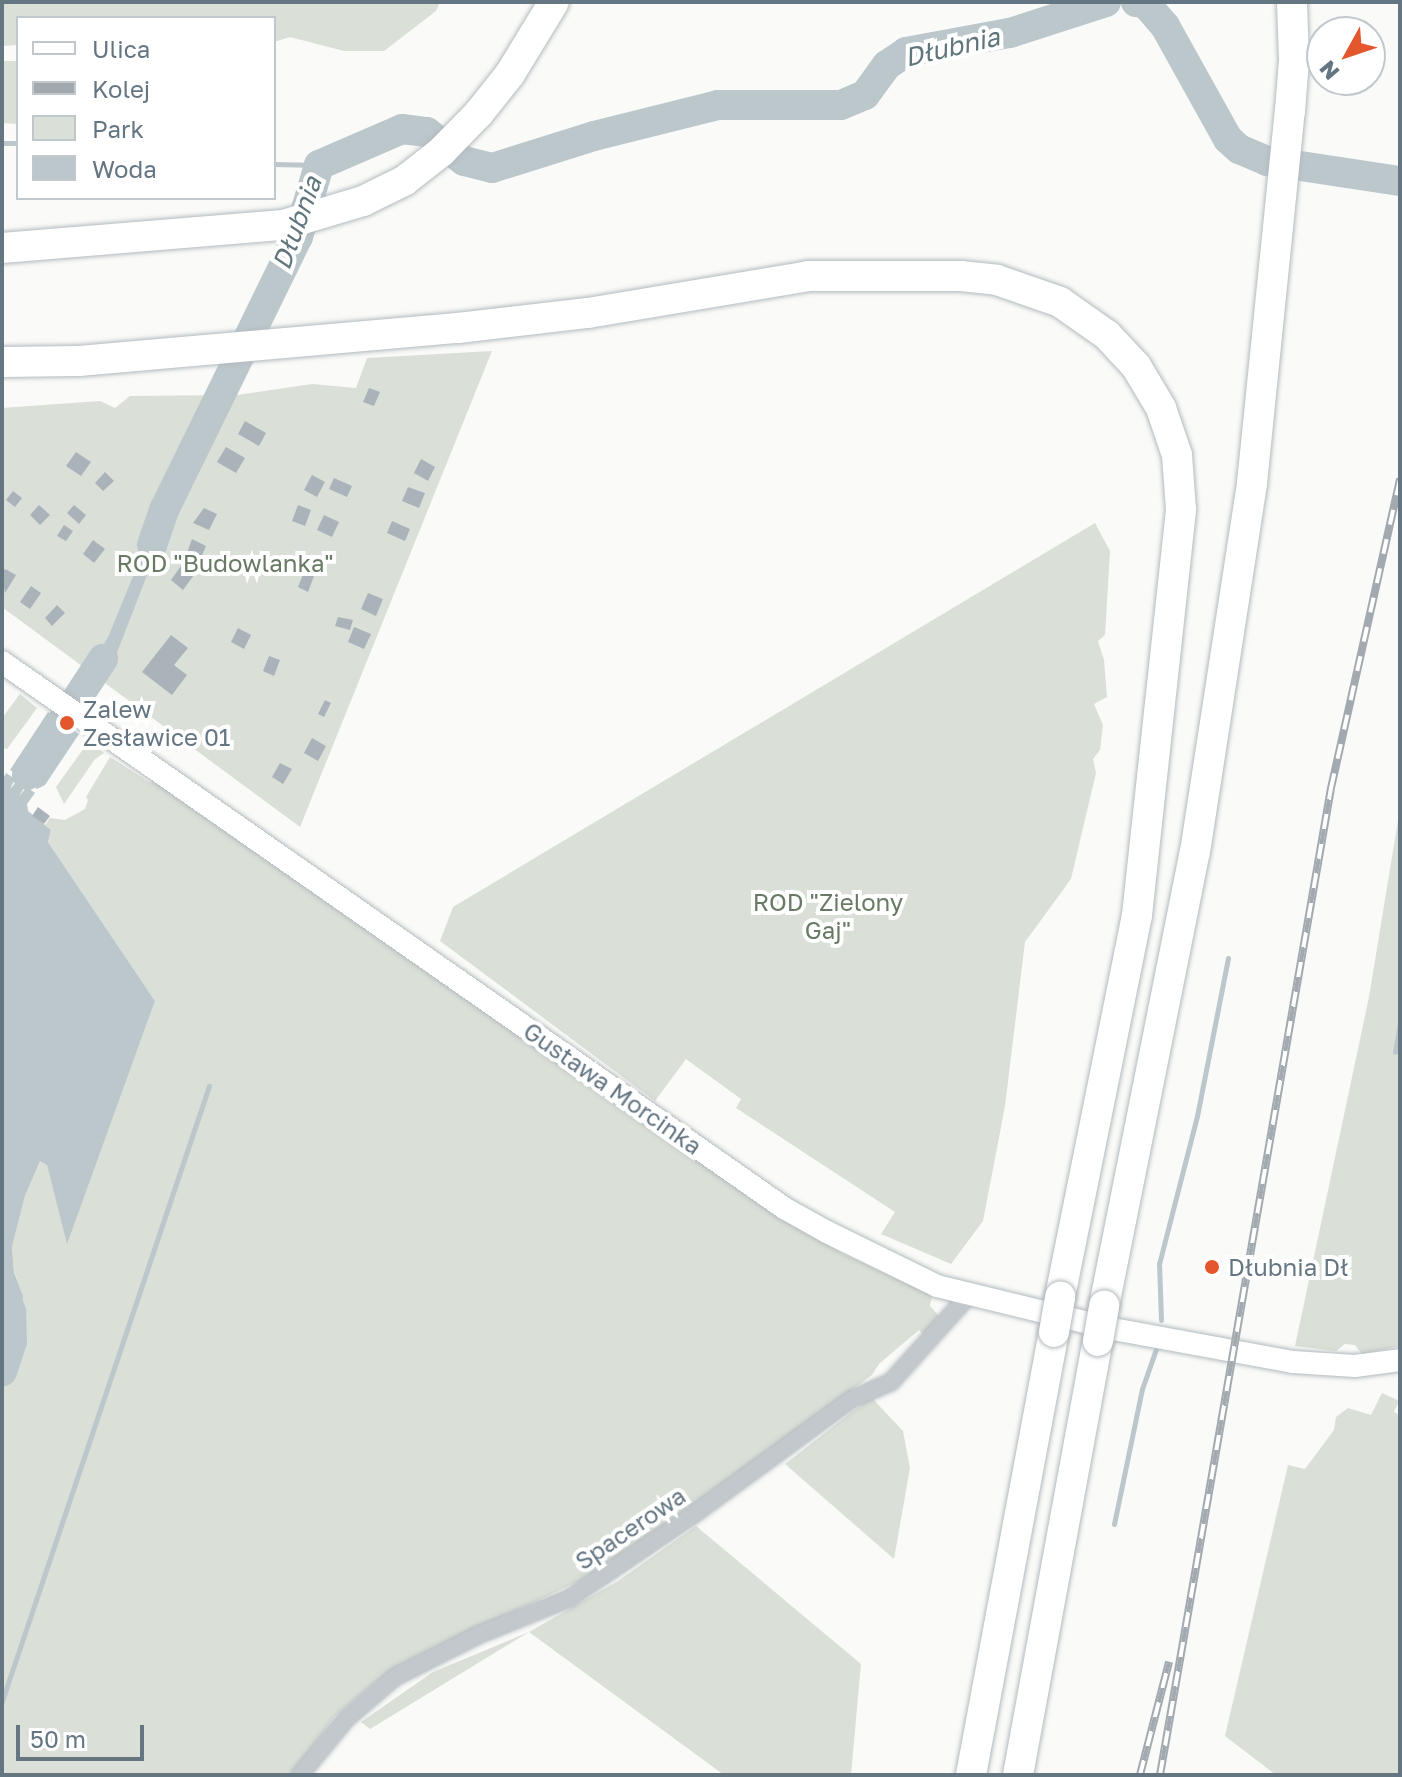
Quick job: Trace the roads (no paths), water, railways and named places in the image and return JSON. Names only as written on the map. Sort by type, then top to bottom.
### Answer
[{"type":"highway","points":[[1018,1775],[1104,1306],[1195,852],[1252,483],[1294,60],[1292,2]]},
{"type":"highway","points":[[2,248],[283,225],[363,201],[404,181],[441,152],[510,74],[548,13]]},
{"type":"highway","points":[[2,362],[79,361],[544,318],[808,276],[961,276],[997,280],[1038,292],[1085,317],[1117,345],[1146,380],[1164,416],[1177,455],[1181,510],[1137,915],[1060,1297],[971,1775]]},
{"type":"street","name":"Gustawa Morcinka","points":[[2,662],[784,1208],[937,1286],[1113,1329],[1293,1362],[1355,1366],[1400,1360]]},
{"type":"street","name":"Spacerowa","points":[[300,1775],[346,1719],[395,1677],[478,1635],[570,1598],[690,1517],[852,1399],[891,1382],[970,1294]]},
{"type":"water","points":[[165,508],[159,544],[118,650],[92,700],[73,688],[87,674],[109,635],[151,532]]},
{"type":"water","points":[[48,712],[79,734],[45,785],[37,789],[30,783],[33,778],[25,770],[58,724],[17,774],[10,770]]},
{"type":"water","points":[[6,773],[15,779],[10,789],[20,778],[27,783],[19,796],[27,787],[35,793],[27,804],[28,811],[51,830],[48,842],[155,1001],[67,1244],[47,1165],[40,1161],[25,1196],[12,1247],[14,1272],[23,1296],[21,1331],[7,1322],[2,1308],[2,781]]},
{"type":"waterway","name":"Dłubnia","points":[[152,545],[165,508],[298,237],[319,165],[402,129],[427,132],[464,161],[492,168],[594,136],[718,105],[841,105],[865,95],[887,65],[906,52],[1010,33],[1106,2]]},
{"type":"waterway","name":"Dłubnia","points":[[1136,2],[1145,3],[1165,26],[1228,139],[1239,149],[1267,161],[1400,181]]},
{"type":"waterway","points":[[2,143],[16,143]]},
{"type":"waterway","points":[[276,164],[319,165]]},
{"type":"waterway","name":"Dłubnia","points":[[27,775],[103,659]]},
{"type":"waterway","points":[[1161,1320],[1159,1264],[1197,1116],[1228,958]]},
{"type":"waterway","points":[[1395,1052],[1400,1024]]},
{"type":"waterway","points":[[2,1701],[209,1086]]},
{"type":"waterway","name":"Dłubnia","points":[[2,1288],[11,1312],[12,1341],[2,1371]]},
{"type":"waterway","points":[[1114,1524],[1142,1389],[1156,1349]]},
{"type":"railway","points":[[1160,1775],[1331,788],[1400,479]]},
{"type":"railway","points":[[1140,1775],[1169,1662]]},
{"type":"place","name":"Zalew Zesławice 01","points":[[67,723]]},
{"type":"place","name":"Dłubnia Dł","points":[[1212,1267]]},
{"type":"park label","name":"ROD \"Budowlanka\"","points":[[225,563]]},
{"type":"park label","name":"ROD \"Zielony Gaj\"","points":[[828,916]]}]
